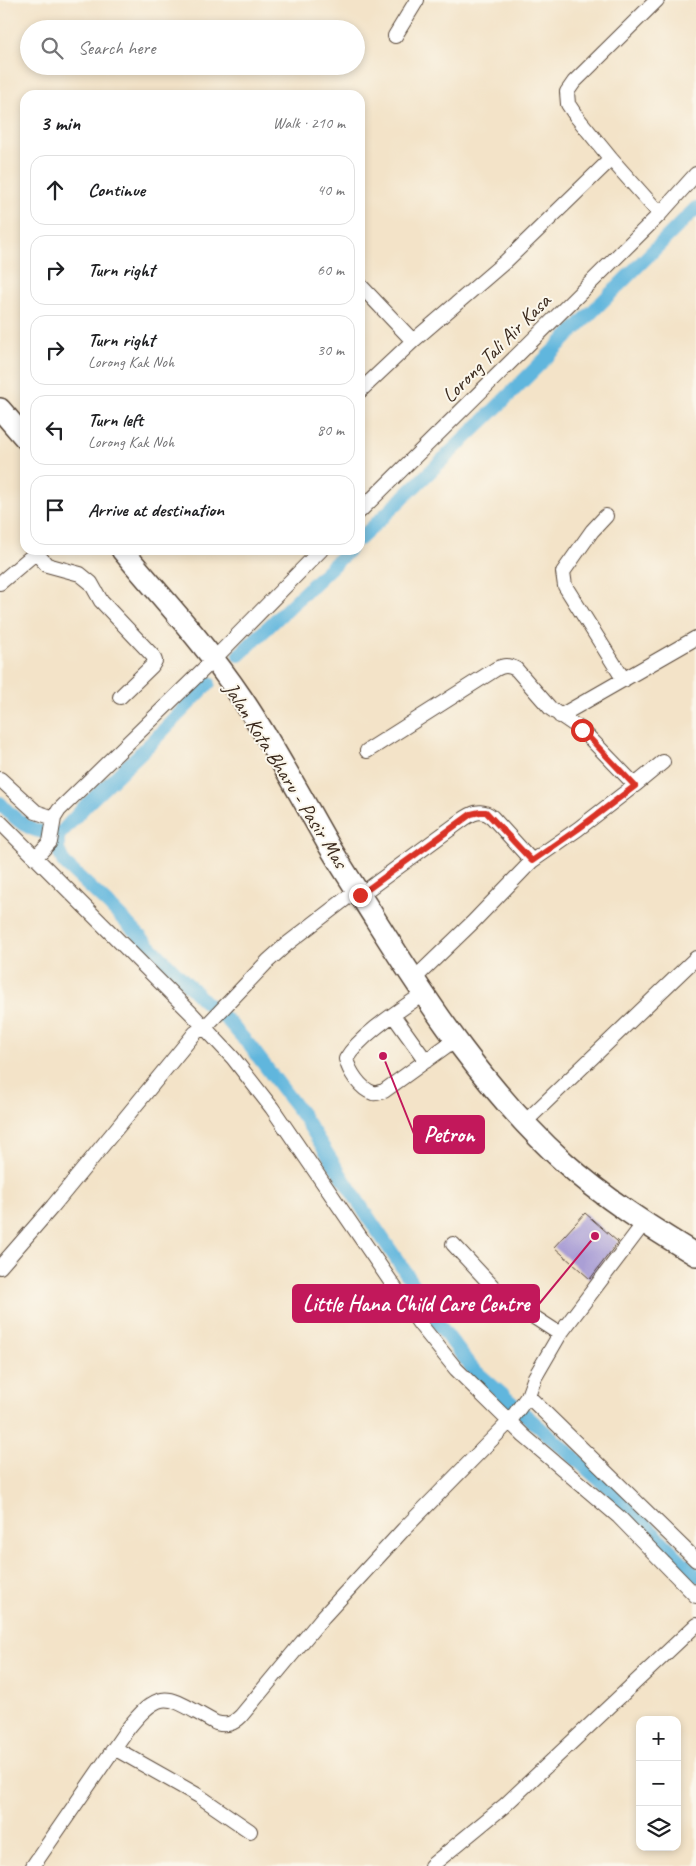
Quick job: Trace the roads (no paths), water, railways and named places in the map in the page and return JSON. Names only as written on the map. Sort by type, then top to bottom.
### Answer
[{"type":"highway","points":[[0,409],[20,427]]},
{"type":"highway","name":"Jalan Kota Bharu - Pasir Mas","points":[[126,555],[213,660],[240,696],[358,893],[418,987],[492,1086],[564,1162],[607,1197],[644,1223],[696,1255]]},
{"type":"street","points":[[395,36],[417,0]]},
{"type":"street","points":[[657,0],[574,82],[567,92],[568,104],[576,116],[660,214]]},
{"type":"street","points":[[365,386],[506,261],[611,159]]},
{"type":"street","name":"Lorong Tali Air Kasa","points":[[365,506],[660,214],[696,174]]},
{"type":"street","points":[[365,290],[413,342]]},
{"type":"street","points":[[606,516],[592,531],[563,572],[565,586],[624,680]]},
{"type":"street","points":[[0,583],[34,555]]},
{"type":"street","points":[[40,555],[47,565],[80,574],[92,583],[101,600],[153,656],[155,661],[152,666],[120,697]]},
{"type":"street","points":[[38,856],[50,842],[54,818],[60,810],[213,660],[316,555]]},
{"type":"street","points":[[560,716],[696,638]]},
{"type":"street","points":[[367,751],[503,666],[510,666],[516,669],[542,700],[560,716],[594,740],[635,786]]},
{"type":"street","points":[[456,1040],[384,1091],[375,1094],[365,1089],[348,1068],[346,1059],[352,1049],[393,1015],[472,923],[532,861],[635,786],[662,762]]},
{"type":"street","points":[[0,779],[36,812],[54,818]]},
{"type":"street","points":[[0,1267],[195,1033],[208,1024],[268,961],[323,915],[358,893],[471,814],[486,812],[532,861]]},
{"type":"street","points":[[0,822],[38,856],[208,1024],[272,1108],[437,1347],[480,1394],[512,1419],[619,1517],[696,1596]]},
{"type":"street","points":[[525,1122],[696,958]]},
{"type":"street","points":[[393,1015],[426,1061]]},
{"type":"street","points":[[33,1866],[114,1748],[140,1713],[155,1700],[174,1700],[223,1725],[235,1721],[323,1617],[404,1529],[512,1419],[527,1398],[535,1377],[560,1334],[644,1223]]},
{"type":"street","points":[[453,1244],[496,1290],[516,1306],[560,1334]]},
{"type":"street","points":[[527,1398],[696,1560]]},
{"type":"street","points":[[431,1866],[504,1806],[696,1624]]},
{"type":"street","points":[[114,1748],[198,1796],[250,1831]]},
{"type":"waterway","points":[[365,534],[486,418],[696,208]]},
{"type":"waterway","points":[[239,655],[344,555]]},
{"type":"waterway","points":[[82,809],[152,742],[209,683]]},
{"type":"waterway","points":[[0,803],[10,814],[28,827],[49,833]]},
{"type":"waterway","points":[[88,803],[58,836],[58,850],[64,863],[110,906],[203,1000],[228,1021],[250,1046],[303,1116],[437,1322],[472,1368],[612,1491],[696,1576]]},
{"type":"place","name":"Petron","points":[[383,1056]]},
{"type":"place","name":"Little Hana Child Care Centre","points":[[595,1236]]}]
